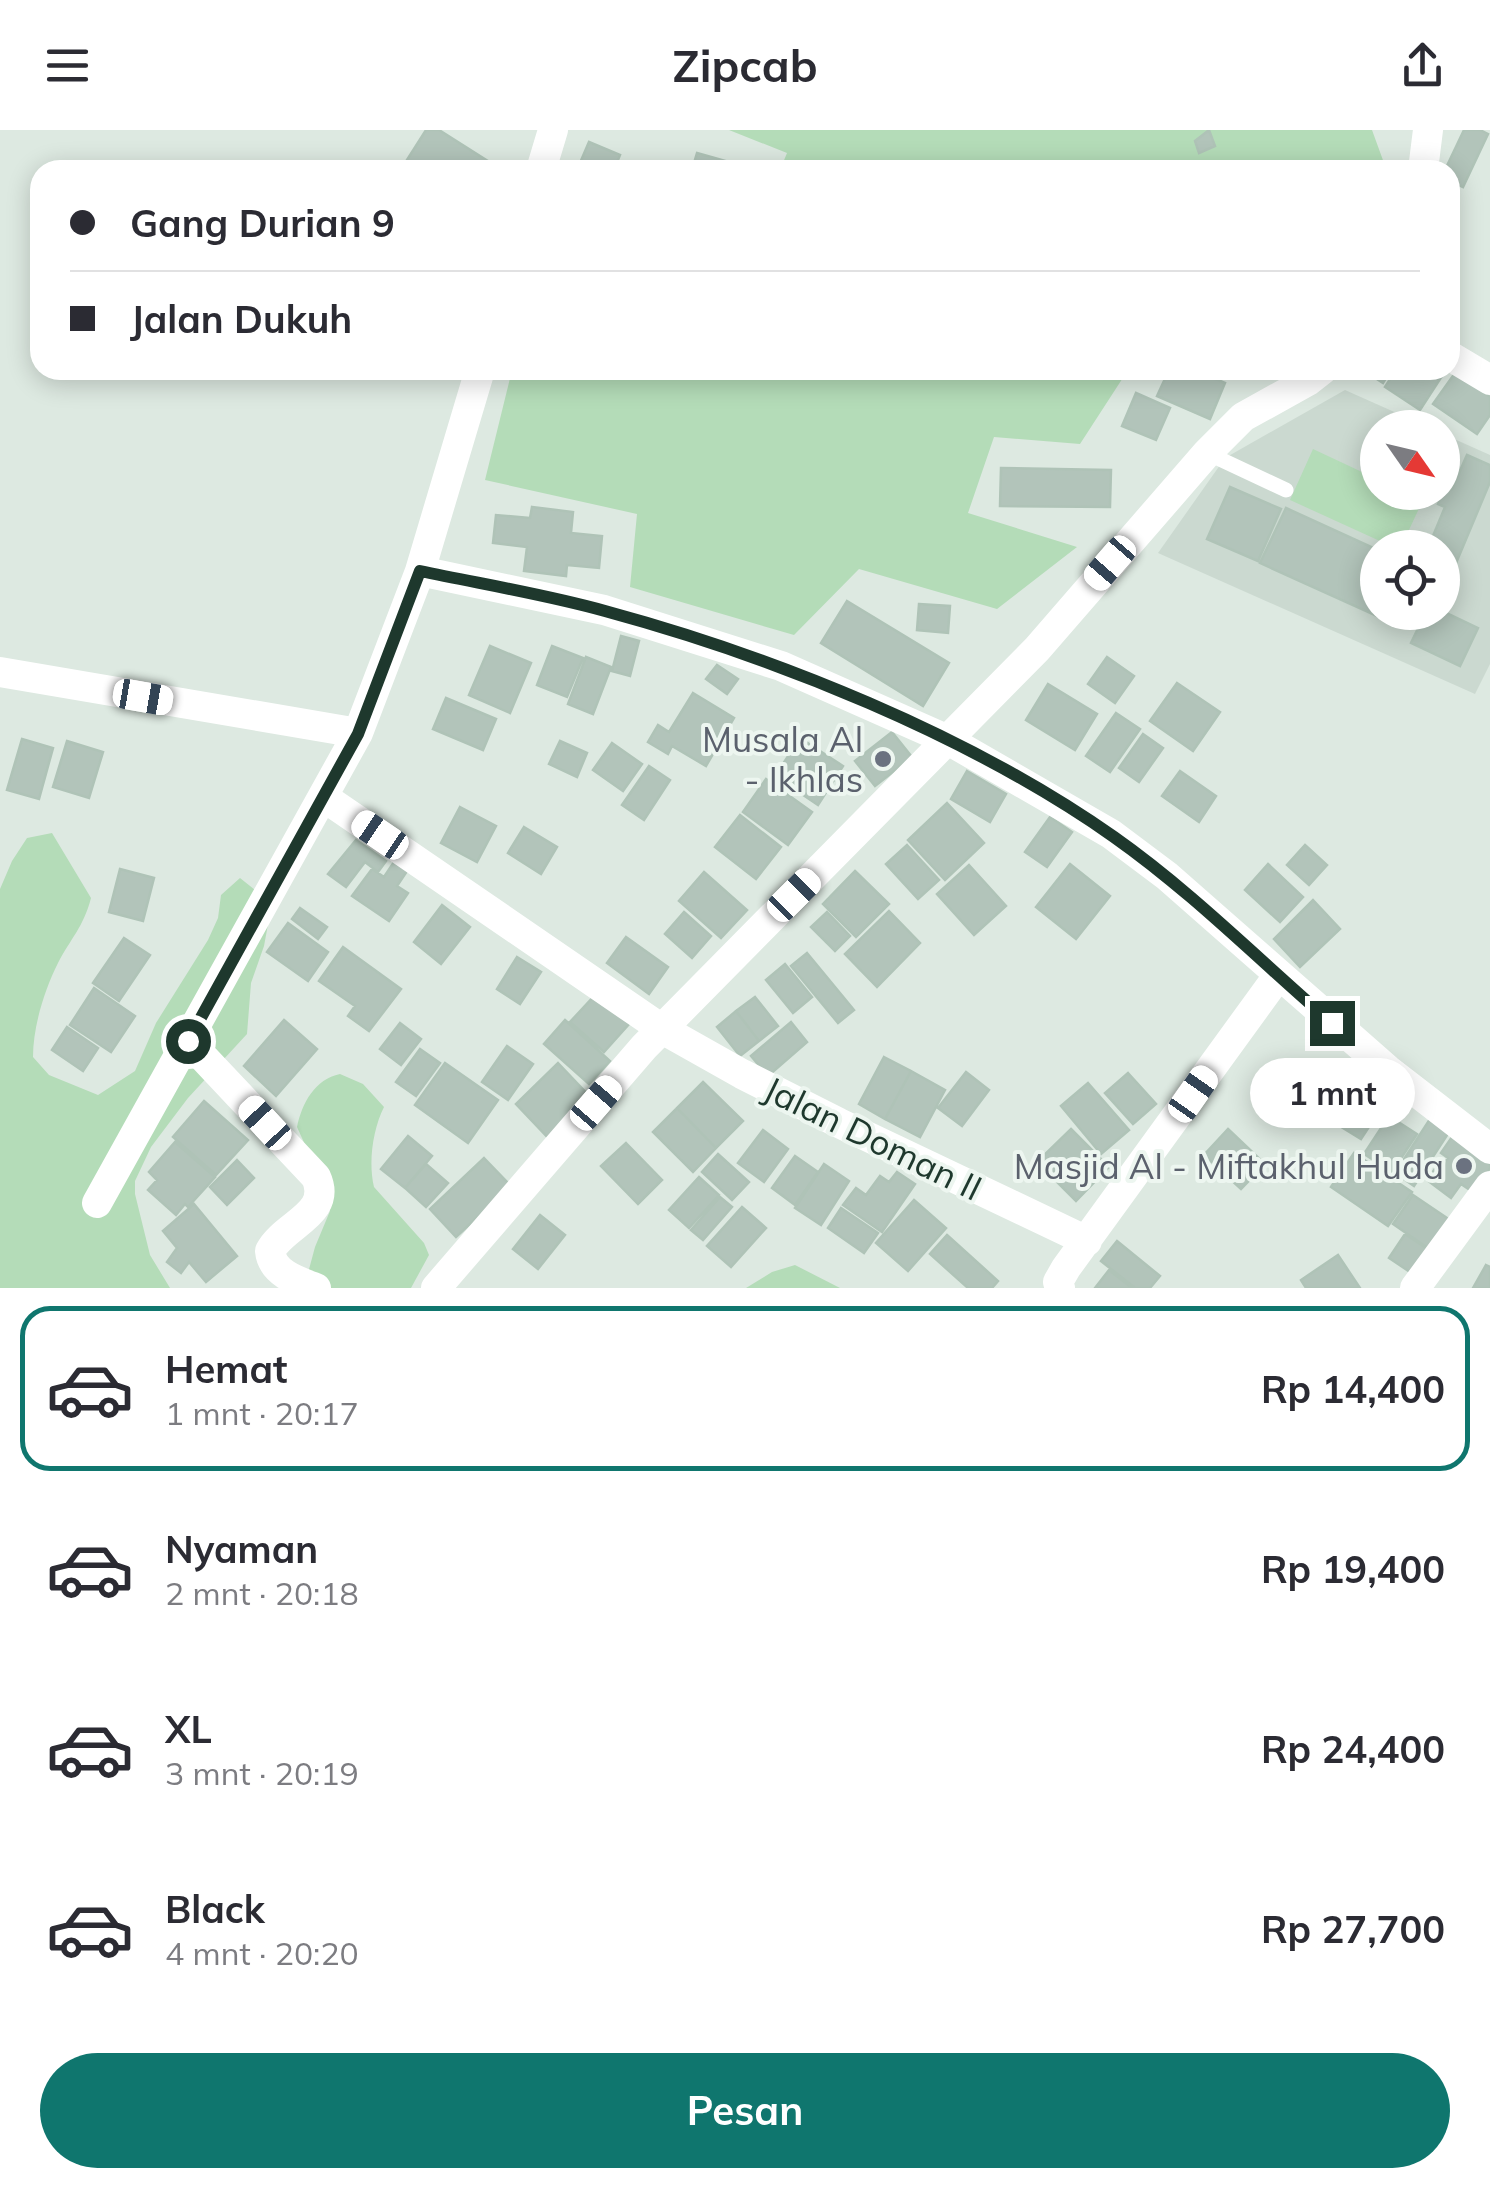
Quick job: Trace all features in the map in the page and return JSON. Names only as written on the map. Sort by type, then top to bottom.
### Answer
[{"type":"street","points":[[544,160],[553,130]]},
{"type":"street","points":[[1424,160],[1428,130]]},
{"type":"street","points":[[1460,362],[1490,380]]},
{"type":"street","points":[[97,1203],[358,734],[420,571],[477,380]]},
{"type":"street","points":[[436,1288],[662,1028],[1037,649],[1207,453],[1243,417],[1309,380]]},
{"type":"street","points":[[420,571],[604,610],[781,666],[948,740],[1110,834],[1167,876],[1388,1070],[1490,1149]]},
{"type":"street","points":[[0,672],[358,734]]},
{"type":"street","name":"Jalan Doman II","points":[[325,798],[662,1028],[822,1115],[1087,1241]]},
{"type":"street","points":[[1056,1286],[1278,976]]},
{"type":"street","points":[[188,1041],[316,1177],[321,1188],[319,1201],[309,1215],[275,1241],[270,1251],[275,1266],[316,1288]]},
{"type":"street","points":[[1415,1288],[1490,1186]]},
{"type":"lane","points":[[1207,453],[1286,490]]},
{"type":"shaded area","points":[[1345,390],[1390,410],[1360,410],[1360,510],[1460,510],[1460,442],[1490,455],[1490,664],[1475,694],[1158,553],[1225,458]]},
{"type":"green space","points":[[729,130],[1372,130],[1383,160],[784,160],[787,153]]},
{"type":"green space","points":[[510,380],[1122,380],[1080,444],[994,437],[968,513],[1077,547],[997,609],[859,569],[794,635],[630,587],[637,514],[485,480]]},
{"type":"green space","points":[[1313,449],[1360,471],[1360,510],[1418,510],[1409,530],[1360,532],[1290,500]]},
{"type":"green space","points":[[52,833],[91,898],[48,985],[37,1021],[33,1057],[49,1075],[98,1095],[135,1071],[156,1023],[208,940],[218,918],[221,895],[240,878],[265,898],[269,919],[251,983],[247,1034],[188,1098],[151,1147],[135,1181],[150,1255],[170,1288],[0,1288],[0,889],[27,838]]},
{"type":"green space","points":[[340,1074],[363,1084],[384,1107],[373,1146],[374,1187],[424,1243],[429,1255],[411,1288],[304,1288],[330,1211],[329,1198],[297,1127],[311,1093],[323,1081]]},
{"type":"green space","points":[[795,1265],[840,1288],[746,1288],[772,1272]]},
{"type":"building","points":[[426,130],[439,130],[486,160],[407,160]]},
{"type":"building","points":[[1209,130],[1215,146],[1199,153],[1195,141]]},
{"type":"building","points":[[1464,130],[1488,134],[1463,187],[1460,160],[1450,160]]},
{"type":"building","points":[[589,142],[620,155],[618,160],[581,160]]},
{"type":"building","points":[[697,153],[722,160],[695,160]]},
{"type":"building","points":[[1460,376],[1490,397],[1490,415],[1477,434],[1460,422],[1460,410],[1442,410],[1433,404],[1450,380],[1460,380]]},
{"type":"building","points":[[1164,380],[1225,383],[1210,419],[1157,396]]},
{"type":"building","points":[[1390,380],[1439,380],[1420,410],[1385,387]]},
{"type":"building","points":[[1136,393],[1170,408],[1156,440],[1122,426]]},
{"type":"building","points":[[1467,455],[1490,465],[1490,482],[1460,554],[1460,530],[1435,530],[1444,510],[1460,510],[1460,471]]},
{"type":"building","points":[[1001,468],[1111,470],[1110,507],[1000,506]]},
{"type":"building","points":[[1230,487],[1281,509],[1258,561],[1207,539]]},
{"type":"building","points":[[532,507],[573,512],[571,533],[602,536],[599,568],[567,565],[566,576],[524,571],[527,547],[493,543],[496,515],[530,518]]},
{"type":"building","points":[[1286,508],[1360,542],[1360,608],[1260,563]]},
{"type":"building","points":[[847,601],[949,663],[923,706],[821,643]]},
{"type":"building","points":[[919,604],[950,606],[948,633],[917,630]]},
{"type":"building","points":[[1460,620],[1478,628],[1460,666],[1411,643],[1417,630],[1460,630]]},
{"type":"building","points":[[621,636],[639,641],[630,676],[612,671]]},
{"type":"building","points":[[490,646],[531,663],[510,713],[469,695]]},
{"type":"building","points":[[552,646],[583,658],[567,697],[537,685]]},
{"type":"building","points":[[586,657],[611,667],[593,714],[568,704]]},
{"type":"building","points":[[1107,657],[1134,676],[1115,703],[1088,684]]},
{"type":"building","points":[[717,665],[738,679],[727,694],[706,679]]},
{"type":"building","points":[[1177,683],[1220,712],[1193,751],[1150,721]]},
{"type":"building","points":[[1048,684],[1097,714],[1075,750],[1026,720]]},
{"type":"building","points":[[693,693],[734,718],[706,766],[672,746],[668,754],[648,742],[658,725],[669,732]]},
{"type":"building","points":[[446,698],[496,719],[483,750],[433,729]]},
{"type":"building","points":[[1116,713],[1140,729],[1110,772],[1086,756]]},
{"type":"building","name":"Musala Al - Ikhlas","points":[[892,732],[912,757],[875,786],[855,761]]},
{"type":"building","points":[[1143,734],[1163,748],[1139,782],[1119,768]]},
{"type":"building","points":[[800,738],[843,766],[818,805],[775,776]]},
{"type":"building","points":[[22,739],[53,748],[39,799],[7,790]]},
{"type":"building","points":[[67,741],[103,752],[89,798],[53,787]]},
{"type":"building","points":[[560,741],[587,753],[577,777],[549,764]]},
{"type":"building","points":[[612,743],[642,764],[623,791],[593,770]]},
{"type":"building","points":[[649,766],[670,780],[644,820],[622,805]]},
{"type":"building","points":[[967,771],[1006,794],[990,822],[951,799]]},
{"type":"building","points":[[1180,771],[1216,796],[1199,822],[1162,796]]},
{"type":"building","points":[[766,779],[812,812],[788,845],[743,812]]},
{"type":"building","points":[[947,803],[984,843],[945,880],[908,840]]},
{"type":"building","points":[[460,807],[496,826],[477,862],[441,843]]},
{"type":"building","points":[[740,815],[781,847],[756,879],[715,847]]},
{"type":"building","points":[[1050,817],[1072,832],[1047,867],[1025,852]]},
{"type":"building","points":[[524,827],[557,847],[541,874],[508,853]]},
{"type":"building","points":[[356,840],[386,861],[378,872],[365,862],[346,887],[328,874]]},
{"type":"building","points":[[907,845],[939,880],[918,899],[886,864]]},
{"type":"building","points":[[1305,845],[1327,865],[1309,885],[1287,865]]},
{"type":"building","points":[[394,862],[407,871],[397,886],[408,893],[389,921],[352,896],[372,869],[384,877]]},
{"type":"building","points":[[1070,864],[1110,896],[1076,939],[1036,907]]},
{"type":"building","points":[[1268,864],[1303,897],[1280,922],[1245,890]]},
{"type":"building","points":[[969,865],[1006,906],[974,935],[937,894]]},
{"type":"building","points":[[120,869],[154,878],[143,921],[109,912]]},
{"type":"building","points":[[855,871],[889,904],[856,937],[823,904]]},
{"type":"building","points":[[704,872],[747,910],[721,938],[679,901]]},
{"type":"building","points":[[1313,900],[1340,929],[1300,967],[1274,939]]},
{"type":"building","points":[[442,905],[470,927],[441,964],[414,942]]},
{"type":"building","points":[[300,908],[327,927],[318,939],[292,919]]},
{"type":"building","points":[[889,911],[920,943],[877,987],[845,954]]},
{"type":"building","points":[[684,912],[711,936],[692,958],[665,934]]},
{"type":"building","points":[[827,912],[850,936],[835,951],[811,927]]},
{"type":"building","points":[[288,923],[328,952],[308,981],[267,952]]},
{"type":"building","points":[[626,937],[668,967],[649,994],[607,963]]},
{"type":"building","points":[[124,938],[150,955],[119,1001],[93,983]]},
{"type":"building","points":[[343,947],[401,989],[369,1031],[348,1016],[355,1006],[319,981]]},
{"type":"building","points":[[807,953],[854,1010],[838,1023],[791,966]]},
{"type":"building","points":[[517,957],[541,972],[520,1004],[497,989]]},
{"type":"building","points":[[785,964],[812,997],[793,1013],[766,980]]},
{"type":"building","points":[[94,988],[135,1016],[111,1052],[70,1025]]},
{"type":"building","points":[[596,994],[629,1024],[604,1052],[570,1022]]},
{"type":"building","points":[[755,997],[778,1026],[759,1041],[736,1011]]},
{"type":"building","points":[[736,1011],[759,1041],[740,1056],[717,1027]]},
{"type":"building","points":[[284,1020],[317,1049],[276,1096],[244,1066]]},
{"type":"building","points":[[565,1020],[610,1061],[589,1084],[544,1044]]},
{"type":"building","points":[[791,1022],[807,1042],[768,1076],[751,1056]]},
{"type":"building","points":[[400,1023],[421,1039],[401,1065],[380,1049]]},
{"type":"building","points":[[67,1027],[98,1048],[83,1071],[52,1050]]},
{"type":"building","points":[[507,1046],[533,1064],[508,1100],[482,1082]]},
{"type":"building","points":[[420,1049],[440,1063],[416,1096],[396,1082]]},
{"type":"building","points":[[884,1057],[911,1071],[885,1119],[859,1104]]},
{"type":"building","points":[[1324,1062],[1350,1086],[1328,1112],[1301,1088]]},
{"type":"building","points":[[445,1063],[498,1100],[468,1143],[415,1105]]},
{"type":"building","points":[[558,1063],[594,1101],[552,1142],[516,1104]]},
{"type":"building","points":[[911,1071],[945,1090],[920,1137],[885,1119]]},
{"type":"building","points":[[966,1072],[989,1090],[962,1126],[938,1108]]},
{"type":"building","points":[[1128,1073],[1156,1104],[1133,1124],[1105,1093]]},
{"type":"building","points":[[703,1082],[743,1121],[716,1148],[677,1108]]},
{"type":"building","points":[[1088,1083],[1129,1130],[1101,1154],[1061,1106]]},
{"type":"building","points":[[1357,1087],[1384,1104],[1361,1139],[1335,1123]]},
{"type":"building","points":[[204,1101],[248,1140],[216,1175],[173,1137]]},
{"type":"building","points":[[677,1108],[716,1148],[693,1172],[653,1132]]},
{"type":"building","points":[[1389,1116],[1417,1134],[1392,1172],[1364,1154]]},
{"type":"building","points":[[1430,1119],[1449,1132],[1414,1186],[1395,1173]]},
{"type":"building","points":[[1071,1129],[1109,1167],[1076,1201],[1037,1162]]},
{"type":"building","points":[[1228,1129],[1265,1164],[1241,1189],[1204,1155]]},
{"type":"building","points":[[763,1130],[788,1149],[764,1182],[738,1163]]},
{"type":"building","points":[[408,1136],[432,1156],[405,1188],[381,1169]]},
{"type":"building","name":"Masjid Al - Miftakhul Huda","points":[[1452,1137],[1490,1164],[1490,1168],[1473,1192],[1461,1184],[1451,1198],[1427,1180],[1442,1159],[1445,1162],[1448,1158],[1441,1153]]},
{"type":"building","points":[[175,1142],[215,1177],[176,1215],[148,1190],[157,1180],[149,1172]]},
{"type":"building","points":[[626,1143],[662,1180],[638,1204],[601,1166]]},
{"type":"building","points":[[1354,1153],[1412,1192],[1388,1226],[1331,1187]]},
{"type":"building","points":[[718,1154],[749,1182],[732,1200],[702,1172]]},
{"type":"building","points":[[795,1156],[818,1172],[795,1205],[772,1188]]},
{"type":"building","points":[[484,1158],[511,1186],[456,1237],[430,1209]]},
{"type":"building","points":[[237,1160],[254,1178],[227,1205],[210,1187]]},
{"type":"building","points":[[426,1164],[448,1183],[426,1207],[405,1188]]},
{"type":"building","points":[[824,1164],[849,1181],[821,1225],[795,1208]]},
{"type":"building","points":[[897,1172],[915,1184],[882,1232],[843,1205],[856,1188],[866,1195],[880,1176],[889,1182]]},
{"type":"building","points":[[699,1177],[719,1195],[689,1228],[669,1210]]},
{"type":"building","points":[[1413,1195],[1453,1222],[1432,1251],[1393,1224]]},
{"type":"building","points":[[720,1197],[732,1207],[703,1240],[691,1230]]},
{"type":"building","points":[[914,1200],[946,1228],[908,1271],[876,1243]]},
{"type":"building","points":[[194,1204],[237,1256],[206,1282],[189,1262],[181,1273],[167,1262],[177,1248],[163,1231]]},
{"type":"building","points":[[742,1207],[766,1228],[731,1267],[707,1246]]},
{"type":"building","points":[[841,1208],[878,1233],[864,1253],[828,1228]]},
{"type":"building","points":[[540,1215],[565,1235],[538,1269],[513,1249]]},
{"type":"building","points":[[1405,1234],[1432,1252],[1416,1276],[1389,1258]]},
{"type":"building","points":[[947,1235],[998,1281],[992,1288],[968,1288],[930,1254]]},
{"type":"building","points":[[1117,1241],[1160,1276],[1150,1288],[1135,1288],[1101,1261]]},
{"type":"building","points":[[1338,1255],[1360,1288],[1306,1288],[1301,1280]]},
{"type":"building","points":[[1486,1265],[1490,1267],[1490,1288],[1473,1288]]},
{"type":"building","points":[[1109,1270],[1132,1288],[1095,1288]]},
{"type":"place","name":"Musala Al - Ikhlas","points":[[883,759]]},
{"type":"place","name":"Masjid Al - Miftakhul Huda","points":[[1464,1166]]},
{"type":"route","points":[[188,1041],[358,734],[420,571],[604,610],[781,666],[948,740],[1110,834],[1167,876],[1332,1023]]}]
